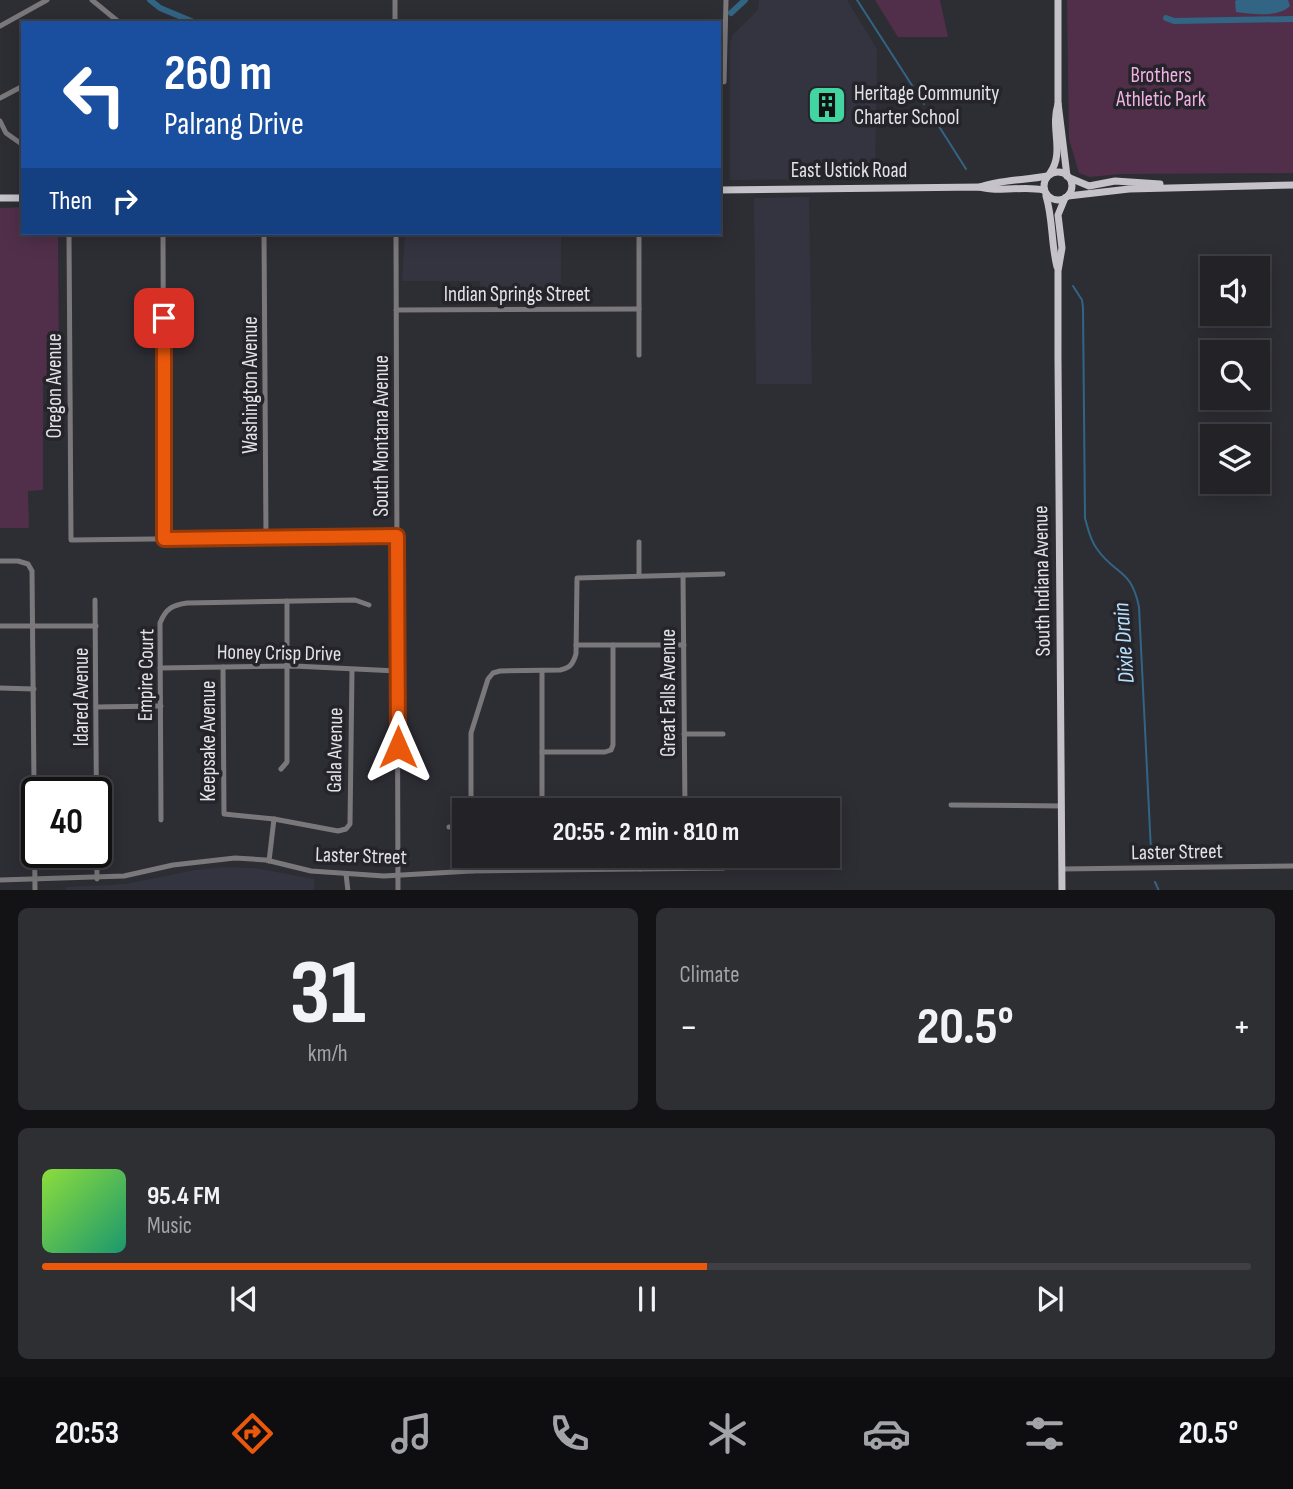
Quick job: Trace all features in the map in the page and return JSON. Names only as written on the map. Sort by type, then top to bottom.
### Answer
[{"type":"main road","points":[[1058,0],[1058,103],[1072,186],[1066,197]]},
{"type":"main road","points":[[1058,103],[1054,117],[1058,159],[1044,182],[1045,191],[1054,200],[1118,190],[1293,186]]},
{"type":"main road","points":[[1049,175],[1061,172],[1089,186],[1131,181],[1185,187]]},
{"type":"main road","name":"East Ustick Road","points":[[980,187],[990,183],[1049,175]]},
{"type":"main road","name":"East Ustick Road","points":[[721,190],[980,187],[995,191],[1029,186],[1045,191]]},
{"type":"main road","name":"South Indiana Avenue","points":[[1045,191],[1051,212],[1053,251],[1058,271]]},
{"type":"main road","name":"South Indiana Avenue","points":[[1062,890],[1058,271],[1062,248],[1058,215],[1066,197]]},
{"type":"main road","points":[[0,198],[21,198]]},
{"type":"street","points":[[0,26],[47,0]]},
{"type":"street","points":[[92,0],[118,21]]},
{"type":"street","points":[[395,0],[395,21]]},
{"type":"street","points":[[724,82],[726,0]]},
{"type":"street","points":[[0,98],[21,87]]},
{"type":"street","points":[[0,121],[6,132],[21,143]]},
{"type":"street","name":"Oregon Avenue","points":[[69,235],[71,540],[164,539]]},
{"type":"street","points":[[163,235],[164,539],[397,536]]},
{"type":"street","name":"Washington Avenue","points":[[264,235],[266,538]]},
{"type":"street","name":"South Montana Avenue","points":[[396,235],[398,890]]},
{"type":"street","points":[[639,235],[639,355]]},
{"type":"street","name":"Indian Springs Street","points":[[396,310],[639,309]]},
{"type":"street","points":[[639,542],[639,575]]},
{"type":"street","points":[[0,561],[28,564],[32,571],[35,890]]},
{"type":"street","points":[[471,798],[471,733],[488,679],[493,673],[500,671],[542,671],[568,668],[573,663],[576,645],[577,578],[723,574]]},
{"type":"street","name":"Great Falls Avenue","points":[[683,575],[685,798]]},
{"type":"street","name":"Idared Avenue","points":[[95,600],[97,879]]},
{"type":"street","name":"Empire Court","points":[[161,820],[160,623],[164,614],[172,606],[187,603],[355,600],[369,605]]},
{"type":"street","points":[[281,769],[287,762],[287,601]]},
{"type":"street","points":[[0,625],[96,626]]},
{"type":"street","points":[[576,645],[684,645]]},
{"type":"street","points":[[542,752],[611,750],[613,645]]},
{"type":"street","name":"Honey Crisp Drive","points":[[160,668],[287,666],[397,671]]},
{"type":"street","name":"Keepsake Avenue","points":[[223,667],[224,814],[274,819]]},
{"type":"street","name":"Gala Avenue","points":[[274,819],[338,831],[346,829],[350,824],[352,670]]},
{"type":"street","points":[[542,671],[542,798]]},
{"type":"street","points":[[0,688],[34,689]]},
{"type":"street","points":[[96,707],[161,706]]},
{"type":"street","points":[[684,734],[723,734]]},
{"type":"street","points":[[951,805],[1062,806]]},
{"type":"street","points":[[269,861],[274,819]]},
{"type":"street","name":"Laster Street","points":[[0,880],[97,879],[216,859],[269,861],[310,871],[398,875],[472,871],[724,868]]},
{"type":"street","name":"Laster Street","points":[[1062,869],[1293,866]]},
{"type":"street","points":[[346,874],[348,890]]},
{"type":"shaded area","points":[[759,0],[847,0],[877,49],[875,179],[730,180],[730,43],[732,36],[758,10]]},
{"type":"shaded area","points":[[809,197],[812,384],[756,384],[754,198]]},
{"type":"shaded area","points":[[405,235],[561,235],[561,303],[481,303],[480,281],[402,281]]},
{"type":"shaded area","points":[[255,868],[314,879],[314,890],[66,890],[66,887],[126,884],[195,870]]},
{"type":"green space","points":[[875,0],[940,0],[948,37],[898,37]]},
{"type":"green space","name":"Brothers Athletic Park","points":[[1067,0],[1293,0],[1293,173],[1120,174],[1090,177],[1079,173],[1069,139]]},
{"type":"green space","points":[[21,207],[21,235],[58,235],[59,383],[43,384],[43,490],[28,491],[29,528],[0,528],[0,208]]},
{"type":"water","points":[[1237,0],[1288,0],[1290,6],[1272,14],[1243,13],[1236,12]]},
{"type":"waterway","points":[[150,0],[160,8],[191,21]]},
{"type":"waterway","points":[[731,13],[745,0]]},
{"type":"waterway","name":"Dixie Drain","points":[[857,0],[924,104]]},
{"type":"waterway","points":[[1166,18],[1174,21],[1293,19]]},
{"type":"waterway","name":"Dixie Drain","points":[[935,120],[966,169]]},
{"type":"waterway","name":"Dixie Drain","points":[[1073,286],[1082,300],[1083,308],[1085,518],[1095,546],[1132,585],[1139,607],[1151,851]]},
{"type":"waterway","name":"Dixie Drain","points":[[1155,882],[1159,890]]},
{"type":"place","name":"Heritage Community Charter School","points":[[827,105]]},
{"type":"route","points":[[164,318],[164,539],[397,536],[398,747]]}]
